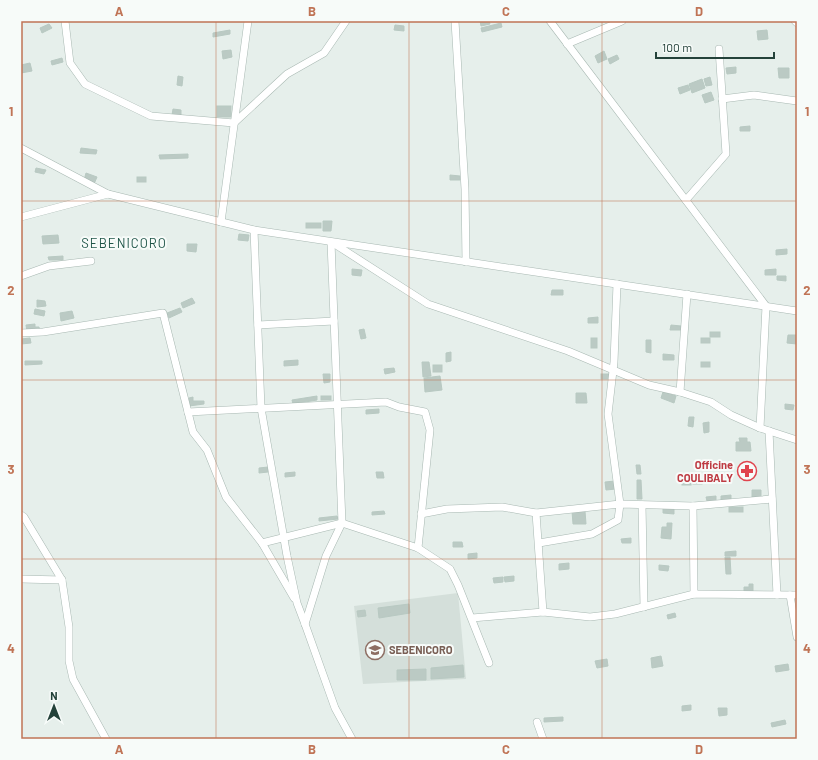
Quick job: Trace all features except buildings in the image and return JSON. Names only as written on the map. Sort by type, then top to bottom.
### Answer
[{"type":"street","points":[[65,21],[70,63],[85,84],[151,116],[234,123],[286,74],[324,53],[346,21]]},
{"type":"street","points":[[221,222],[248,21]]},
{"type":"street","points":[[455,21],[465,189],[466,262]]},
{"type":"street","points":[[550,21],[766,306],[760,428]]},
{"type":"street","points":[[567,44],[622,21]]},
{"type":"street","points":[[686,200],[726,154],[719,49]]},
{"type":"street","points":[[722,99],[754,95],[797,101]]},
{"type":"street","points":[[21,148],[108,194],[254,230],[797,311]]},
{"type":"street","points":[[21,217],[108,194]]},
{"type":"street","points":[[254,230],[261,408],[297,603]]},
{"type":"street","points":[[305,624],[326,556],[342,523],[331,242]]},
{"type":"street","points":[[331,242],[428,304],[568,351],[648,385],[680,392],[711,402],[731,415],[760,428],[797,440]]},
{"type":"street","points":[[21,276],[49,266],[91,261]]},
{"type":"street","points":[[539,543],[592,534],[618,520],[620,504],[609,429],[609,400],[613,371],[617,284]]},
{"type":"street","points":[[680,392],[687,294]]},
{"type":"street","points":[[21,332],[43,332],[163,313],[193,432],[207,450],[226,497],[262,543],[297,603],[335,708],[352,739]]},
{"type":"street","points":[[258,325],[334,321]]},
{"type":"street","points":[[188,412],[386,402],[399,407],[425,412],[430,430],[418,548]]},
{"type":"street","points":[[769,431],[778,595]]},
{"type":"street","points":[[421,514],[446,509],[502,507],[536,513],[620,504],[693,506],[772,499]]},
{"type":"street","points":[[642,505],[644,607]]},
{"type":"street","points":[[693,506],[694,594]]},
{"type":"street","points":[[536,513],[544,612]]},
{"type":"street","points":[[21,515],[24,517],[62,580],[69,627],[69,661],[73,679],[106,739]]},
{"type":"street","points":[[262,543],[342,523],[418,548],[450,569],[472,618],[489,663]]},
{"type":"street","points":[[21,579],[62,580]]},
{"type":"street","points":[[472,618],[544,612],[590,617],[615,614],[694,594],[794,595],[797,637]]},
{"type":"street","points":[[537,722],[543,739]]},
{"type":"shaded area","points":[[458,593],[466,679],[363,684],[354,606]]},
{"type":"place","name":"Officine COULIBALY","points":[[747,471]]},
{"type":"place","name":"SEBENICORO","points":[[375,650]]},
{"type":"district","name":"SEBENICORO","points":[[124,243]]}]
